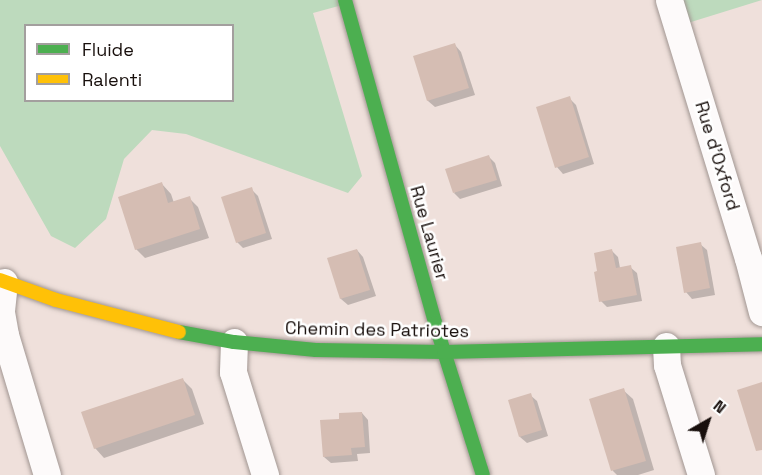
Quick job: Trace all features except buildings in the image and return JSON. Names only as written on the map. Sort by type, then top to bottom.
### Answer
[{"type":"main road","name":"Rue Laurier","points":[[345,0],[444,352],[483,475]]},
{"type":"main road","name":"Chemin des Patriotes","points":[[2,281],[109,316],[159,328],[234,342],[316,350],[444,352],[762,344]]},
{"type":"street","name":"Rue d'Oxford","points":[[669,0],[748,258],[762,312]]},
{"type":"street","points":[[2,281],[1,312],[5,335],[47,475]]},
{"type":"street","points":[[234,342],[233,372],[265,475]]},
{"type":"street","points":[[666,346],[667,365],[701,475]]},
{"type":"green space","points":[[0,0],[345,0],[346,4],[313,13],[362,176],[348,193],[186,134],[152,130],[124,159],[106,219],[75,248],[51,236],[0,146]]},
{"type":"green space","points":[[667,0],[762,0],[675,27]]},
{"type":"traffic: fast","points":[[345,0],[435,323],[483,475]]},
{"type":"traffic: fast","points":[[179,332],[234,342],[316,350],[444,352],[762,344]]},
{"type":"traffic: slow","points":[[0,280],[56,300],[179,332]]}]
